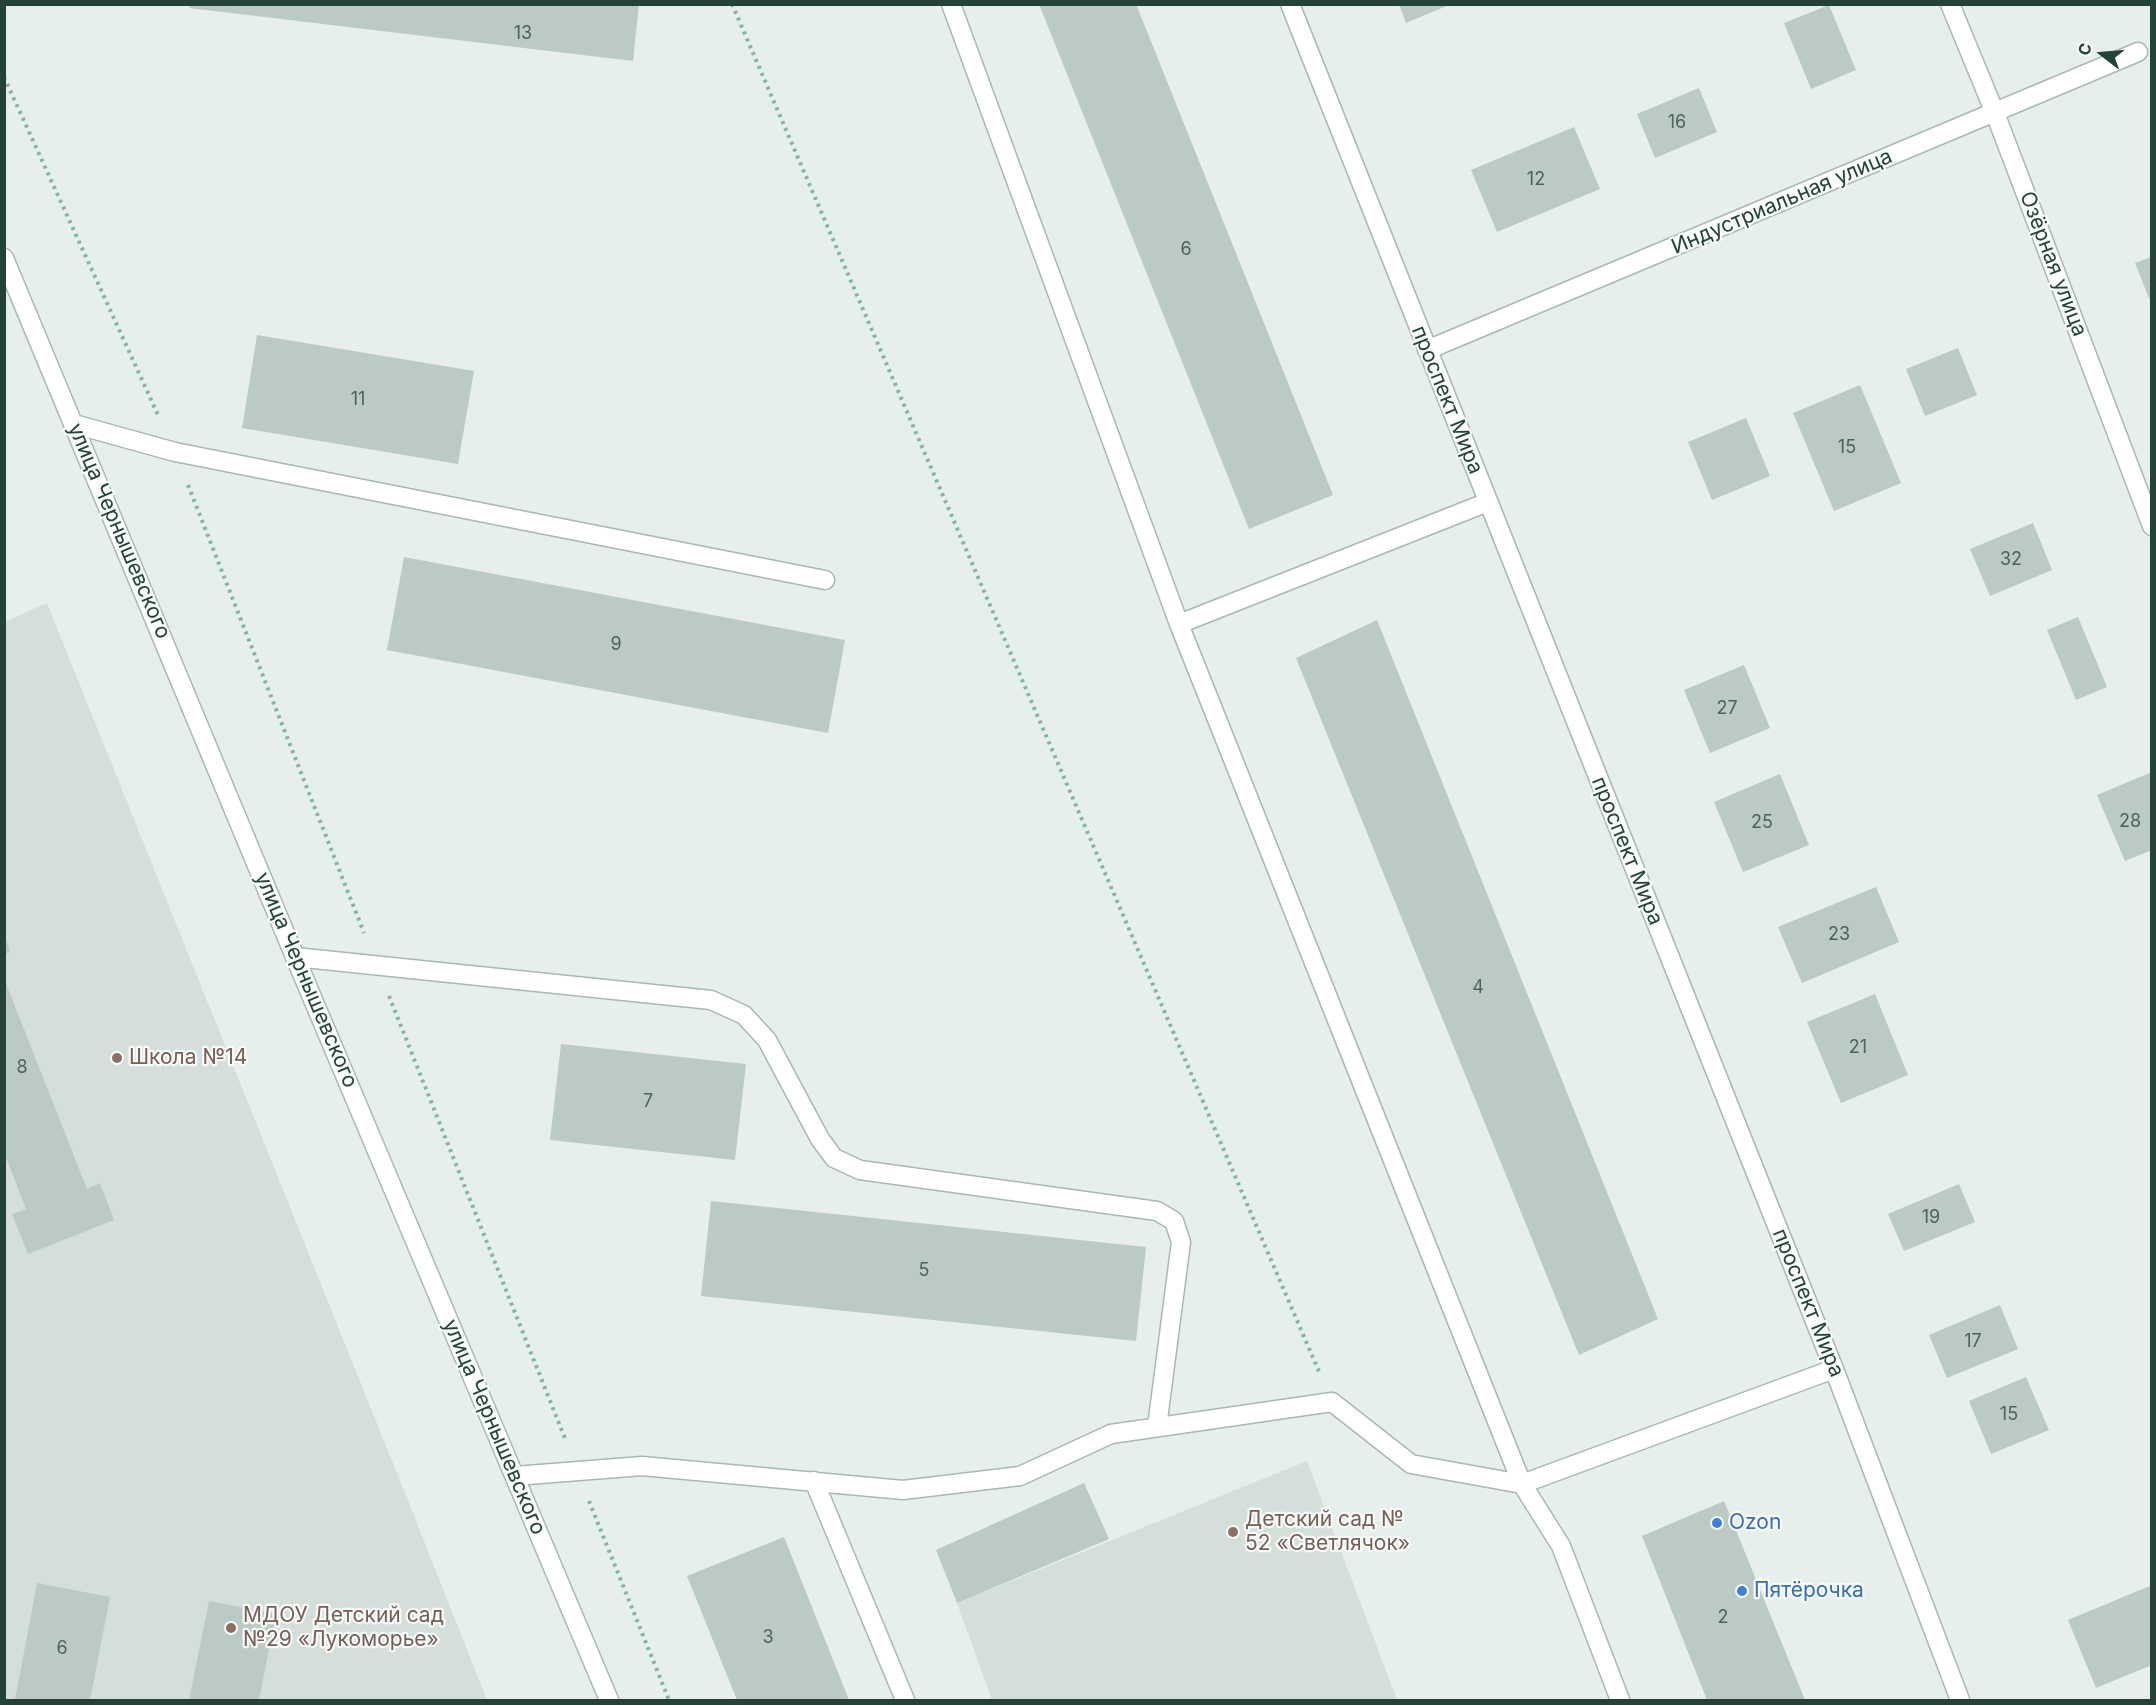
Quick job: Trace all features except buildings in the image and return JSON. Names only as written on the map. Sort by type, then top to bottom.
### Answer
[{"type":"street","points":[[951,4],[1179,624],[1522,1484],[1561,1546],[1620,1701]]},
{"type":"street","name":"проспект Мира","points":[[1290,4],[1834,1370],[1960,1701]]},
{"type":"street","name":"Озёрная улица","points":[[1950,4],[1995,113],[2151,526]]},
{"type":"street","name":"Индустриальная улица","points":[[1427,350],[2138,52]]},
{"type":"street","name":"улица Чернышевского","points":[[4,258],[607,1700]]},
{"type":"street","points":[[74,424],[175,452],[825,580]]},
{"type":"street","points":[[1179,624],[1488,502]]},
{"type":"street","points":[[296,957],[711,1000],[744,1015],[767,1040],[820,1139],[834,1158],[860,1170],[1157,1211],[1174,1221],[1181,1242],[1157,1427]]},
{"type":"street","points":[[515,1476],[642,1466],[903,1490],[1020,1476],[1111,1434],[1332,1402],[1411,1464],[1522,1484],[1834,1370]]},
{"type":"street","points":[[814,1481],[904,1701]]},
{"type":"path","points":[[732,4],[1332,1402]]},
{"type":"path","points":[[4,77],[175,452],[669,1701]]},
{"type":"shaded area","name":"Школа №14","points":[[47,603],[487,1700],[5,1700],[4,622]]},
{"type":"shaded area","name":"Детский сад № 52 «Светлячок»","points":[[1307,1461],[1397,1700],[992,1700],[957,1603]]},
{"type":"place","name":"Школа №14","points":[[117,1058]]},
{"type":"place","name":"Ozon","points":[[1717,1523]]},
{"type":"place","name":"Детский сад № 52 «Светлячок»","points":[[1233,1532]]},
{"type":"place","name":"Пятёрочка","points":[[1742,1591]]},
{"type":"place","name":"МДОУ Детский сад №29 «Лукоморье»","points":[[231,1628]]}]
